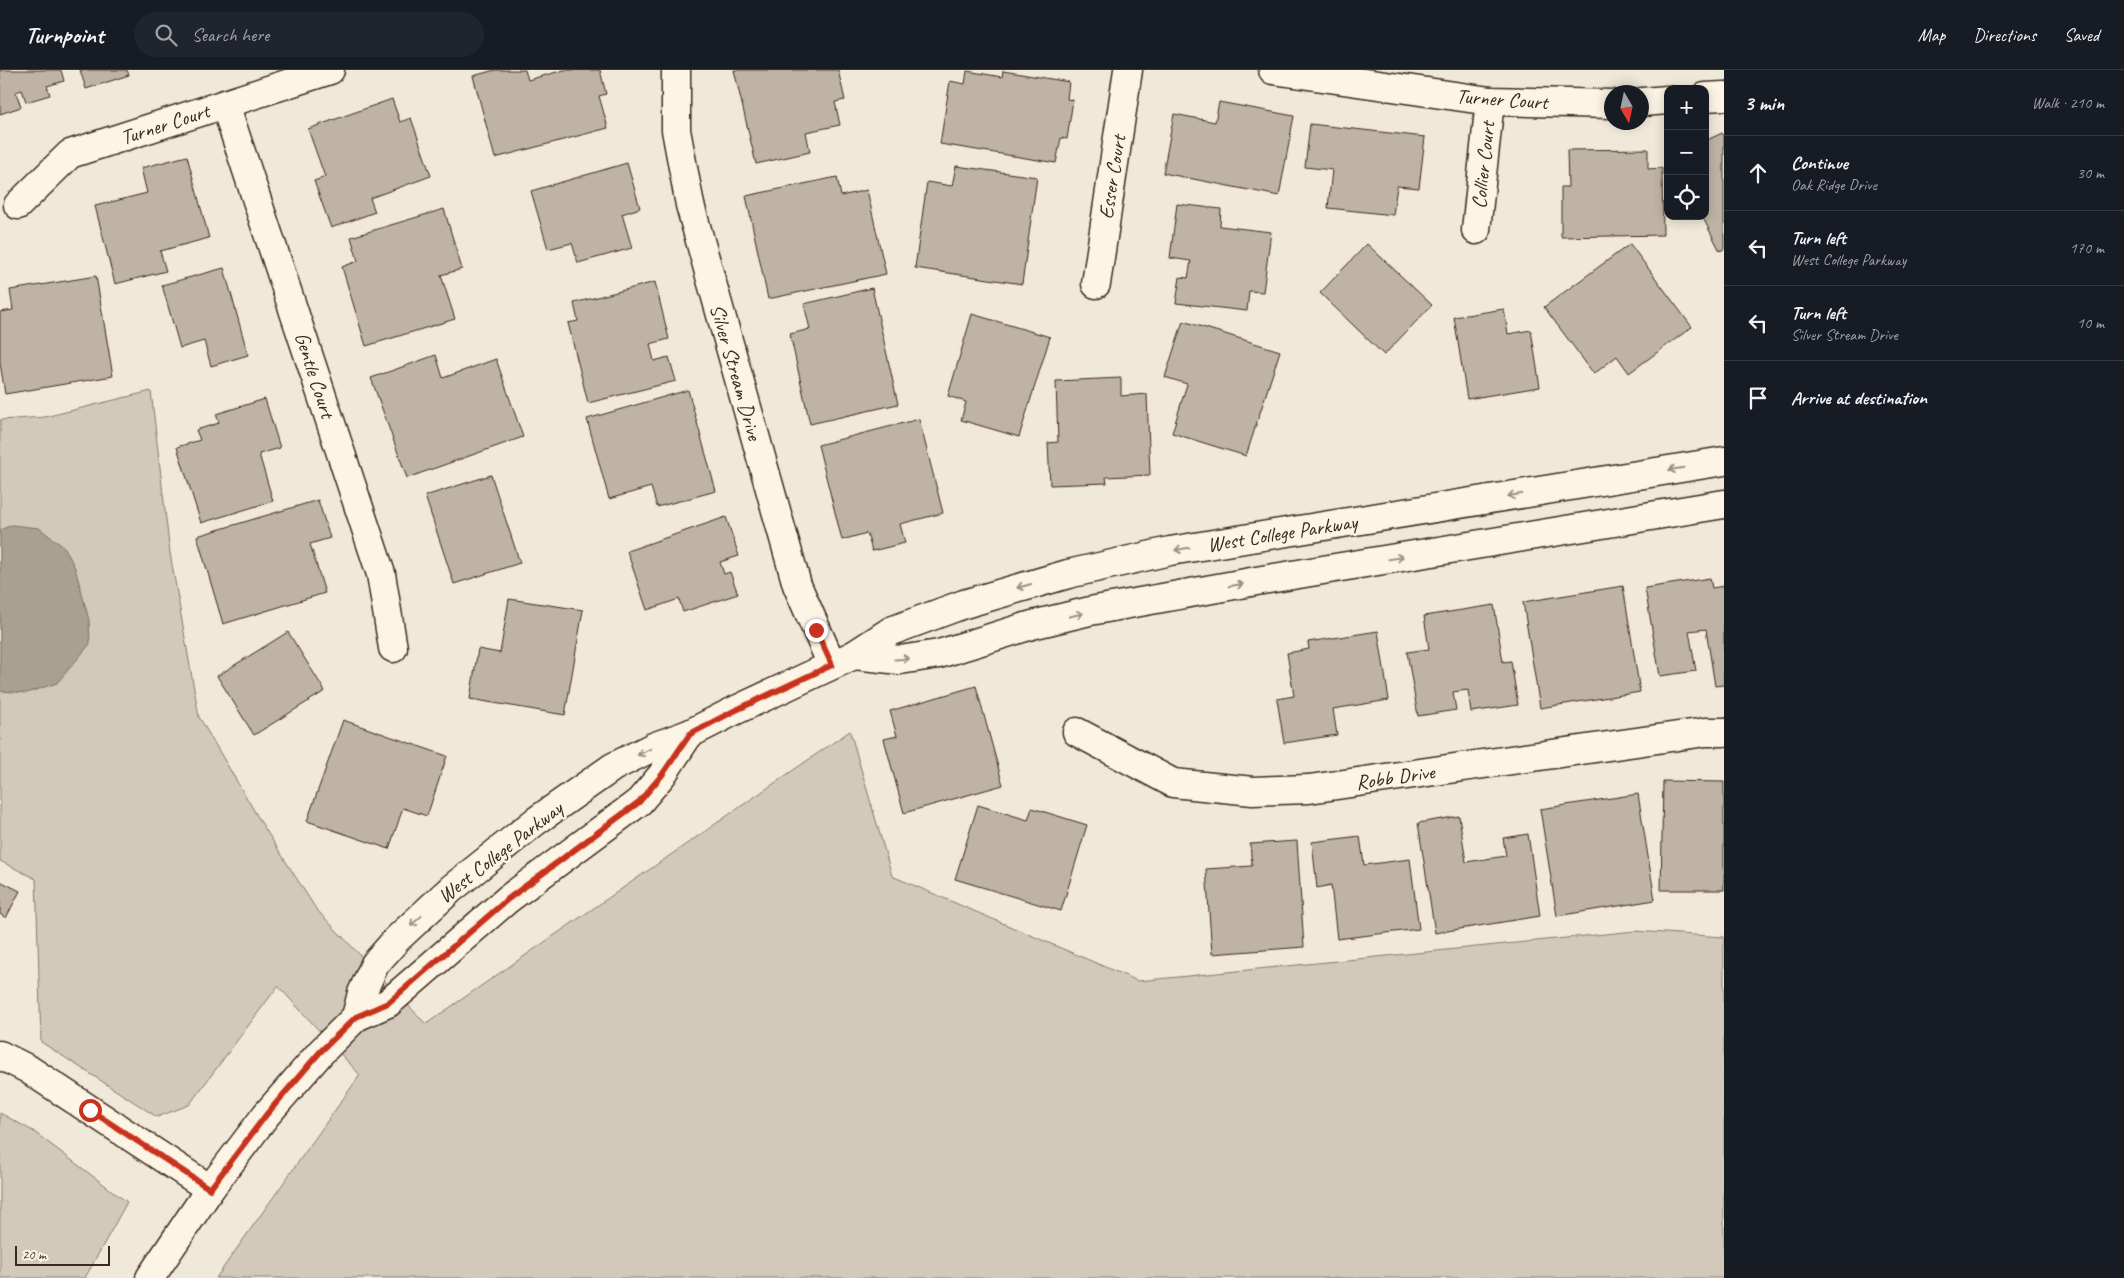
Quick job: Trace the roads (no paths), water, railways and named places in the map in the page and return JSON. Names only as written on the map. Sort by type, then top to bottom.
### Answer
[{"type":"street","name":"Turner Court","points":[[18,205],[70,154],[330,70]]},
{"type":"street","name":"Silver Stream Drive","points":[[676,70],[676,130],[690,204],[797,585],[843,660]]},
{"type":"street","name":"Esser Court","points":[[1096,284],[1128,70]]},
{"type":"street","name":"Turner Court","points":[[1273,70],[1490,101],[1604,104]]},
{"type":"street","points":[[1709,97],[1724,96]]},
{"type":"street","points":[[1649,101],[1664,100]]},
{"type":"street","name":"Collier Court","points":[[1476,230],[1490,101]]},
{"type":"street","name":"Gentle Court","points":[[225,104],[381,574],[393,648]]},
{"type":"street","name":"West College Parkway","points":[[356,1017],[362,993],[375,964],[397,939],[451,889],[536,821],[613,767],[653,747],[690,734],[734,711],[843,660],[891,631],[964,604],[1096,568],[1170,551],[1724,461]]},
{"type":"street","name":"West College Parkway","points":[[843,660],[900,660],[939,654],[1032,625],[1090,611],[1262,580],[1724,504]]},
{"type":"street","name":"Robb Drive","points":[[1077,732],[1173,783],[1253,791],[1309,790],[1706,732],[1724,732]]},
{"type":"street","name":"West College Parkway","points":[[150,1278],[210,1189],[266,1115],[320,1052],[356,1017],[388,1003],[508,899],[639,802],[662,775],[690,734]]},
{"type":"street","points":[[0,1055],[28,1069],[210,1189]]}]
